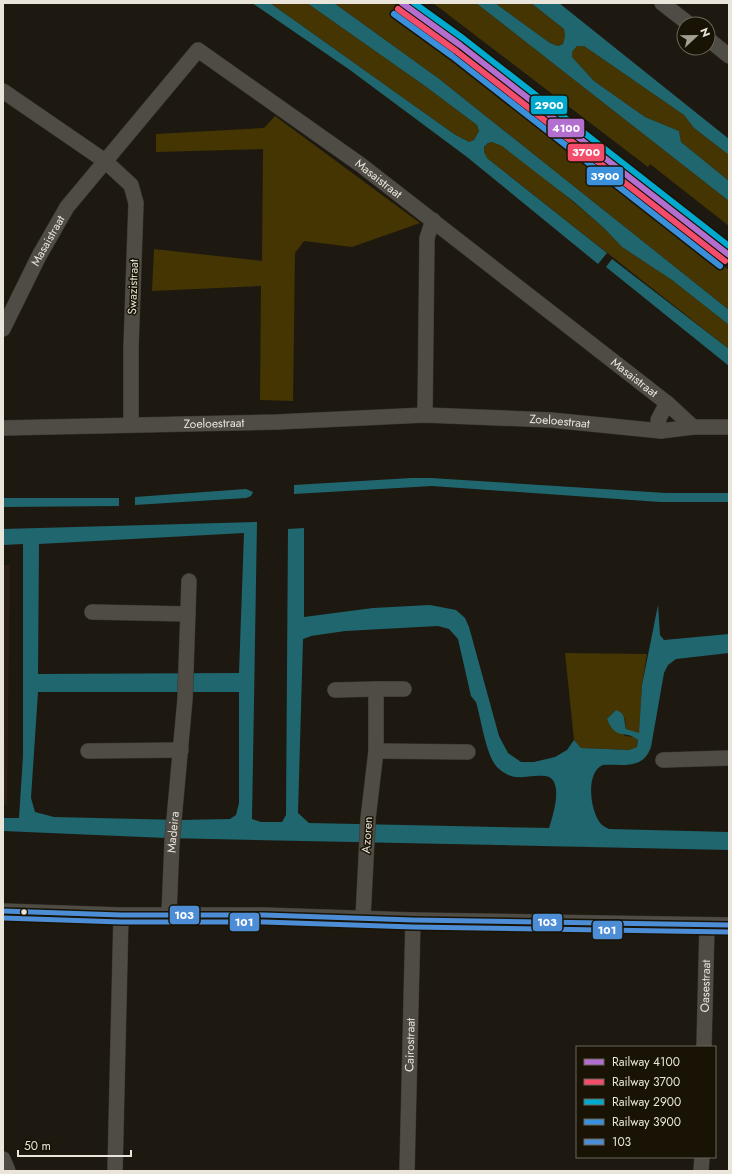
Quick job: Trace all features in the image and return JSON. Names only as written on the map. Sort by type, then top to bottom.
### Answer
[{"type":"street","points":[[662,3],[679,16]]},
{"type":"street","points":[[716,45],[729,56]]},
{"type":"street","name":"Masaistraat","points":[[3,329],[39,256],[67,207],[198,50],[324,139],[433,220],[667,403],[693,427]]},
{"type":"street","points":[[3,91],[105,161]]},
{"type":"street","name":"Swazistraat","points":[[105,161],[131,185],[136,203],[131,348],[131,425]]},
{"type":"street","points":[[425,415],[427,238],[433,220]]},
{"type":"street","name":"Masaistraat","points":[[661,431],[658,420],[667,403]]},
{"type":"street","name":"Zoeloestraat","points":[[3,428],[277,422],[425,415],[552,420],[661,431],[693,427]]},
{"type":"street","points":[[693,427],[729,427]]},
{"type":"street","name":"Madeira","points":[[169,914],[172,842],[185,699],[189,581]]},
{"type":"street","points":[[92,612],[188,614]]},
{"type":"street","name":"Azoren","points":[[363,918],[368,819],[376,751],[376,689]]},
{"type":"street","points":[[335,690],[404,689]]},
{"type":"street","points":[[88,751],[181,750]]},
{"type":"street","points":[[376,751],[468,752]]},
{"type":"street","points":[[662,760],[729,758]]},
{"type":"street","points":[[3,911],[121,915],[169,914],[413,920],[729,925]]},
{"type":"street","points":[[115,1171],[121,915]]},
{"type":"street","name":"Cairostraat","points":[[407,1171],[413,920]]},
{"type":"street","name":"Oasestraat","points":[[704,1046],[707,925]]},
{"type":"street","points":[[701,1171],[702,1158]]},
{"type":"street","points":[[3,1159],[8,1171]]},
{"type":"shaded area","points":[[270,3],[307,3],[425,86],[477,125],[479,131],[474,140],[469,142],[454,134]]},
{"type":"shaded area","points":[[334,3],[393,3],[516,94],[640,192],[637,197],[729,270],[729,310],[438,78]]},
{"type":"shaded area","points":[[433,3],[476,3],[729,201],[729,226],[650,164],[648,167]]},
{"type":"shaded area","points":[[495,3],[531,3],[564,29],[565,36],[563,44],[558,46],[550,43]]},
{"type":"shaded area","points":[[577,46],[584,46],[684,115],[694,128],[729,155],[729,181],[681,142],[679,131],[645,117],[594,81],[572,57],[572,52]]},
{"type":"shaded area","points":[[275,116],[420,223],[352,247],[304,241],[295,253],[293,401],[260,400],[261,286],[152,291],[154,249],[262,261],[263,149],[156,152],[156,134],[264,128]]},
{"type":"shaded area","points":[[492,142],[502,146],[545,178],[604,228],[622,247],[672,280],[729,325],[729,349],[487,158],[484,153],[484,148],[487,144]]},
{"type":"shaded area","points":[[3,565],[10,565],[7,805],[3,805]]},
{"type":"shaded area","points":[[565,653],[647,654],[642,685],[639,734],[626,729],[625,719],[616,710],[607,719],[625,736],[635,737],[638,740],[637,747],[629,750],[581,748],[574,740]]},
{"type":"water","points":[[252,3],[270,3],[454,134],[469,142],[474,140],[479,131],[477,125],[425,86],[307,3],[334,3],[438,78],[729,310],[729,325],[672,280],[622,247],[604,228],[573,201],[502,146],[492,142],[488,143],[484,147],[484,152],[487,158],[607,253],[598,264],[467,157],[350,70]]},
{"type":"water","points":[[476,3],[495,3],[550,43],[558,46],[563,44],[565,36],[564,29],[531,3],[559,3],[729,139],[729,155],[694,128],[684,115],[584,46],[577,46],[572,52],[572,57],[594,81],[645,117],[679,131],[681,142],[729,181],[729,201]]},
{"type":"water","points":[[612,259],[729,349],[729,366],[606,267]]},
{"type":"water","points":[[411,478],[666,493],[729,493],[729,502],[660,502],[432,486],[294,494],[294,485]]},
{"type":"water","points":[[246,489],[253,492],[251,496],[246,498],[135,505],[135,497]]},
{"type":"water","points":[[3,498],[119,498],[119,506],[3,507]]},
{"type":"water","points":[[257,522],[252,819],[261,822],[282,822],[286,815],[288,529],[304,528],[304,617],[373,608],[430,605],[456,610],[465,618],[469,627],[499,736],[508,753],[521,762],[534,762],[555,757],[567,750],[574,740],[581,748],[629,750],[637,747],[638,740],[629,735],[618,733],[610,726],[607,719],[616,710],[619,711],[623,715],[626,729],[639,733],[642,685],[658,605],[660,635],[664,640],[729,634],[729,653],[676,659],[668,665],[664,673],[651,747],[647,754],[638,763],[625,765],[603,765],[597,769],[594,775],[591,793],[594,811],[597,818],[601,824],[609,829],[729,832],[729,850],[166,838],[3,831],[3,818],[19,818],[23,756],[23,544],[3,545],[3,529]],"holes":[[[244,533],[239,673],[38,674],[39,544]],[[438,626],[449,629],[458,639],[471,696],[476,702],[484,737],[494,763],[504,773],[510,776],[545,776],[551,778],[555,783],[555,807],[549,828],[309,823],[298,813],[303,639],[311,636],[345,631]],[[38,692],[239,692],[239,803],[236,815],[230,819],[181,820],[54,817],[35,812],[31,798]]]},
{"type":"rail line","name":"4100","points":[[402,3],[460,45],[729,255]]},
{"type":"rail line","name":"2900","points":[[414,3],[464,39],[729,246]]},
{"type":"rail line","name":"3700","points":[[398,9],[456,51],[725,261]]},
{"type":"rail line","name":"3900","points":[[394,14],[452,56],[720,266]]},
{"type":"transit line","name":"103","points":[[3,911],[121,915],[264,915],[413,920],[729,925]]},
{"type":"transit line","name":"101","points":[[3,918],[121,922],[264,922],[413,927],[729,932]]}]
